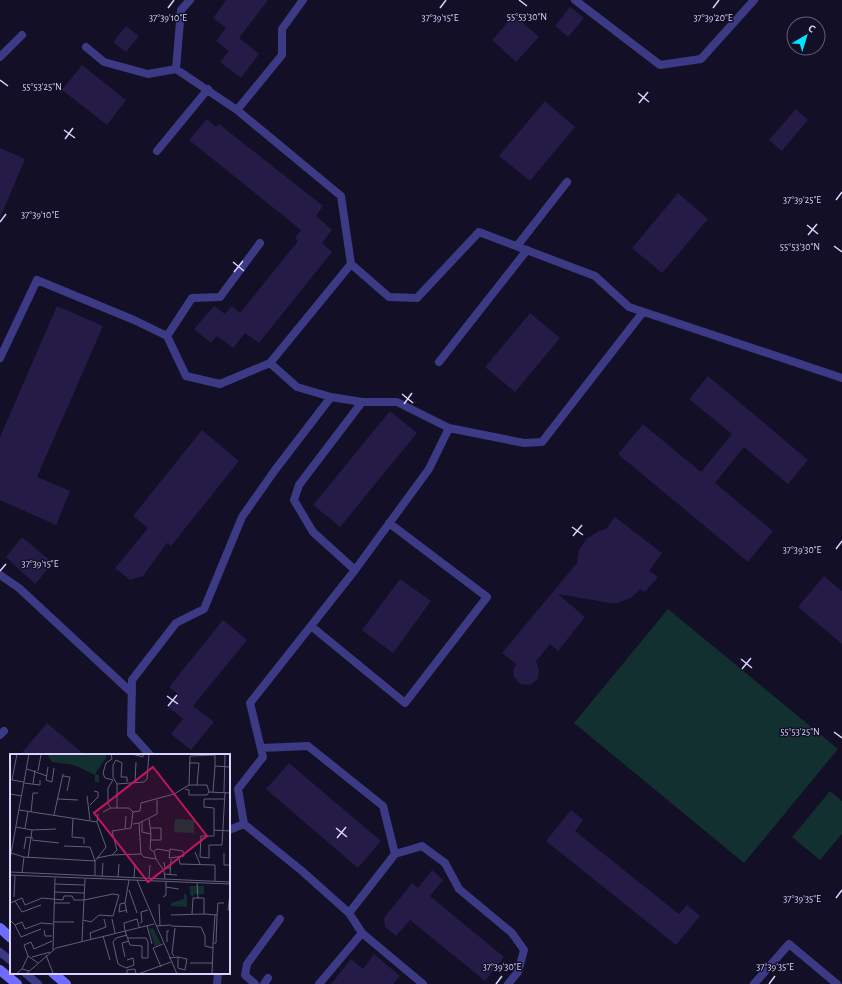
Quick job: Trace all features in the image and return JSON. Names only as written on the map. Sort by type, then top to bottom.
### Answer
[{"type":"main road","points":[[0,928],[10,937]]},
{"type":"main road","points":[[0,970],[17,984]]},
{"type":"main road","points":[[54,974],[66,984]]},
{"type":"lane","points":[[176,69],[181,10],[190,0]]},
{"type":"lane","points":[[237,110],[282,55],[282,29],[303,0]]},
{"type":"lane","points":[[580,1],[660,65],[701,59],[754,0]]},
{"type":"lane","points":[[0,57],[22,35]]},
{"type":"lane","points":[[86,47],[104,62],[148,74],[176,69],[208,89],[237,110],[341,196],[351,264],[389,297],[417,298],[479,232],[595,276],[629,307],[842,378]]},
{"type":"lane","points":[[157,151],[208,89]]},
{"type":"lane","points":[[517,246],[567,182]]},
{"type":"lane","points":[[167,336],[192,298],[220,297],[260,243]]},
{"type":"lane","points":[[439,362],[527,250]]},
{"type":"lane","points":[[0,358],[37,280],[134,320],[167,336],[186,376],[220,384],[270,363],[351,264]]},
{"type":"lane","points":[[270,363],[298,387],[331,397],[362,402],[397,402],[449,428],[524,443],[542,442],[643,312]]},
{"type":"lane","points":[[149,754],[131,734],[132,680],[176,623],[204,609],[242,518],[275,470],[331,397]]},
{"type":"lane","points":[[355,570],[313,532],[294,500],[299,486],[362,402]]},
{"type":"lane","points":[[423,984],[362,933],[349,913],[244,824],[238,788],[263,757],[250,703],[355,570],[428,469],[449,428]]},
{"type":"lane","points":[[311,626],[405,703],[488,598],[389,523]]},
{"type":"lane","points":[[0,575],[20,588],[132,693]]},
{"type":"lane","points":[[261,748],[308,746],[382,806],[395,854]]},
{"type":"lane","points":[[230,830],[244,824]]},
{"type":"lane","points":[[349,913],[395,854],[422,846],[444,863],[459,890],[512,933],[524,950],[518,972],[508,984]]},
{"type":"lane","points":[[255,984],[245,975],[247,964],[280,919]]},
{"type":"lane","points":[[319,984],[362,933]]},
{"type":"lane","points":[[754,984],[788,944],[837,984]]},
{"type":"lane","points":[[0,952],[10,960]]},
{"type":"lane","points":[[26,974],[38,984]]},
{"type":"green space","points":[[668,609],[838,749],[744,863],[574,723]]},
{"type":"green space","points":[[830,791],[842,801],[842,834],[820,860],[792,837]]},
{"type":"building","points":[[226,0],[268,0],[239,38],[259,54],[241,78],[220,62],[229,51],[216,41],[226,28],[213,18]]},
{"type":"building","points":[[570,7],[584,18],[568,37],[555,26]]},
{"type":"building","points":[[514,15],[539,37],[516,62],[492,40]]},
{"type":"building","points":[[126,26],[139,36],[126,52],[113,42]]},
{"type":"building","points":[[82,65],[126,100],[107,125],[62,90]]},
{"type":"building","points":[[545,101],[575,127],[530,181],[499,156]]},
{"type":"building","points":[[796,109],[808,120],[782,151],[769,140]]},
{"type":"building","points":[[207,119],[216,127],[219,124],[323,206],[316,216],[332,230],[322,243],[332,252],[259,343],[245,333],[233,348],[217,336],[211,343],[194,329],[214,306],[225,314],[232,306],[240,313],[298,241],[295,238],[301,230],[189,140]]},
{"type":"building","points":[[0,148],[25,159],[0,218]]},
{"type":"building","points":[[678,193],[708,219],[662,273],[632,248]]},
{"type":"building","points":[[57,306],[103,326],[37,477],[70,491],[56,525],[0,500],[0,437]]},
{"type":"building","points":[[530,313],[560,338],[515,392],[485,367]]},
{"type":"building","points":[[708,376],[808,460],[788,484],[744,447],[715,483],[773,531],[748,562],[618,454],[643,424],[701,472],[732,434],[689,399]]},
{"type":"building","points":[[390,411],[417,433],[340,527],[313,505]]},
{"type":"building","points":[[202,430],[239,461],[171,546],[167,543],[143,576],[130,580],[115,568],[148,528],[133,516]]},
{"type":"building","points":[[615,517],[662,553],[649,571],[658,577],[645,592],[640,589],[631,598],[617,603],[558,594],[585,617],[558,651],[550,644],[536,661],[539,671],[538,679],[530,685],[520,684],[514,677],[513,671],[516,664],[502,653],[577,563],[579,550],[587,538],[606,529]]},
{"type":"building","points":[[22,537],[53,563],[35,584],[6,557]]},
{"type":"building","points":[[824,576],[842,591],[842,644],[798,607]]},
{"type":"building","points":[[400,579],[431,601],[393,653],[362,630]]},
{"type":"building","points":[[223,620],[247,640],[193,706],[214,722],[191,750],[171,734],[183,719],[167,706],[178,694],[169,687]]},
{"type":"building","points":[[47,723],[84,754],[21,754]]},
{"type":"building","points":[[289,763],[381,841],[358,868],[266,789]]},
{"type":"building","points":[[571,810],[583,820],[575,831],[679,914],[687,905],[700,916],[676,945],[546,841]]},
{"type":"building","points":[[432,870],[443,880],[430,896],[504,957],[485,981],[410,920],[396,936],[385,927],[384,918],[412,883],[418,888]]},
{"type":"building","points":[[374,954],[400,976],[393,984],[331,984],[351,959],[363,969]]}]
